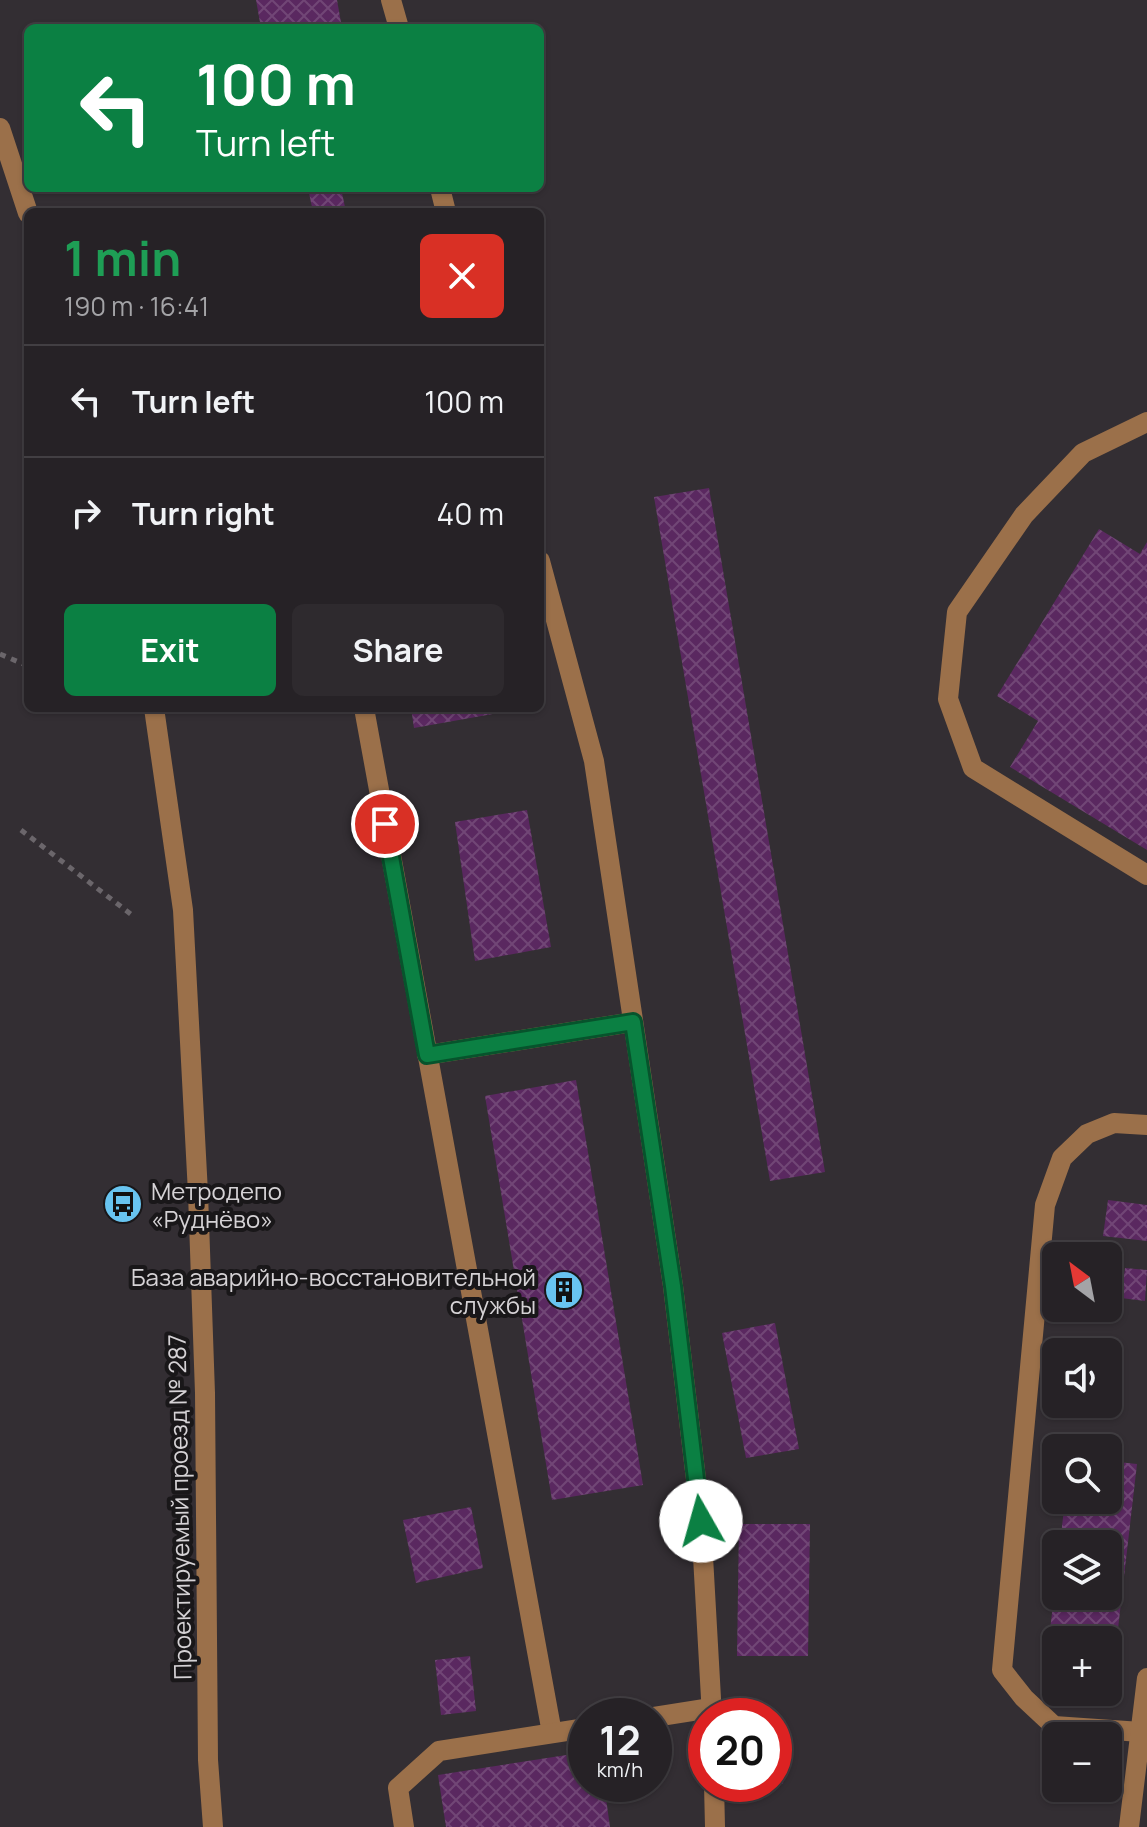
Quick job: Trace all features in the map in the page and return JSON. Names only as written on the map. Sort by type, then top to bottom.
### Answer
[{"type":"street","points":[[391,0],[398,24]]},
{"type":"street","points":[[0,128],[26,208]]},
{"type":"street","points":[[1147,422],[1083,453],[1024,515],[957,612],[948,699],[973,768],[1147,875]]},
{"type":"street","points":[[544,576],[594,761],[673,1286],[701,1521],[711,1698]]},
{"type":"street","name":"Проектируемый проезд № 287","points":[[155,712],[183,910],[197,1162],[205,1393],[208,1760],[213,1827]]},
{"type":"street","points":[[365,712],[552,1733]]},
{"type":"street","points":[[427,1055],[633,1022]]},
{"type":"street","points":[[1141,1732],[1054,1726],[1024,1698],[1002,1670],[1045,1205],[1062,1158],[1087,1134],[1114,1123],[1147,1125]]},
{"type":"street","points":[[1129,1827],[1147,1678]]},
{"type":"street","points":[[404,1827],[398,1788],[439,1751],[568,1731]]},
{"type":"street","points":[[714,1802],[715,1827]]},
{"type":"path","points":[[0,654],[24,664]]},
{"type":"path","points":[[21,830],[132,915]]},
{"type":"building","points":[[256,0],[337,0],[341,24],[260,24]]},
{"type":"building","points":[[309,192],[342,192],[345,208],[312,208]]},
{"type":"building","points":[[709,488],[825,1172],[770,1181],[654,497]]},
{"type":"building","points":[[1099,529],[1140,554],[1147,542],[1147,850],[1010,767],[1038,721],[997,696]]},
{"type":"building","points":[[412,712],[504,712],[414,728]]},
{"type":"building","points":[[527,810],[551,947],[475,961],[455,822]]},
{"type":"building","name":"База аварийно-восстановительной службы","points":[[576,1080],[643,1485],[552,1500],[485,1096]]},
{"type":"building","points":[[1108,1200],[1147,1205],[1147,1241],[1103,1236]]},
{"type":"building","points":[[1125,1268],[1147,1270],[1145,1301],[1122,1298]]},
{"type":"building","points":[[775,1323],[799,1449],[746,1458],[722,1333]]},
{"type":"building","points":[[1122,1462],[1137,1464],[1122,1594],[1122,1530],[1062,1530],[1063,1514],[1122,1514]]},
{"type":"building","points":[[471,1507],[483,1568],[416,1583],[403,1520]]},
{"type":"building","points":[[739,1524],[810,1524],[808,1656],[737,1656]]},
{"type":"building","points":[[1052,1610],[1120,1610],[1118,1626],[1051,1626]]},
{"type":"building","points":[[470,1656],[476,1711],[441,1715],[435,1660]]},
{"type":"building","points":[[568,1755],[568,1802],[607,1802],[610,1827],[446,1827],[438,1775]]},
{"type":"place","name":"Метродепо «Руднёво»","points":[[123,1204]]},
{"type":"place","name":"База аварийно-восстановительной службы","points":[[564,1290]]},
{"type":"route","points":[[385,824],[427,1055],[633,1022],[673,1286],[701,1521]]}]
